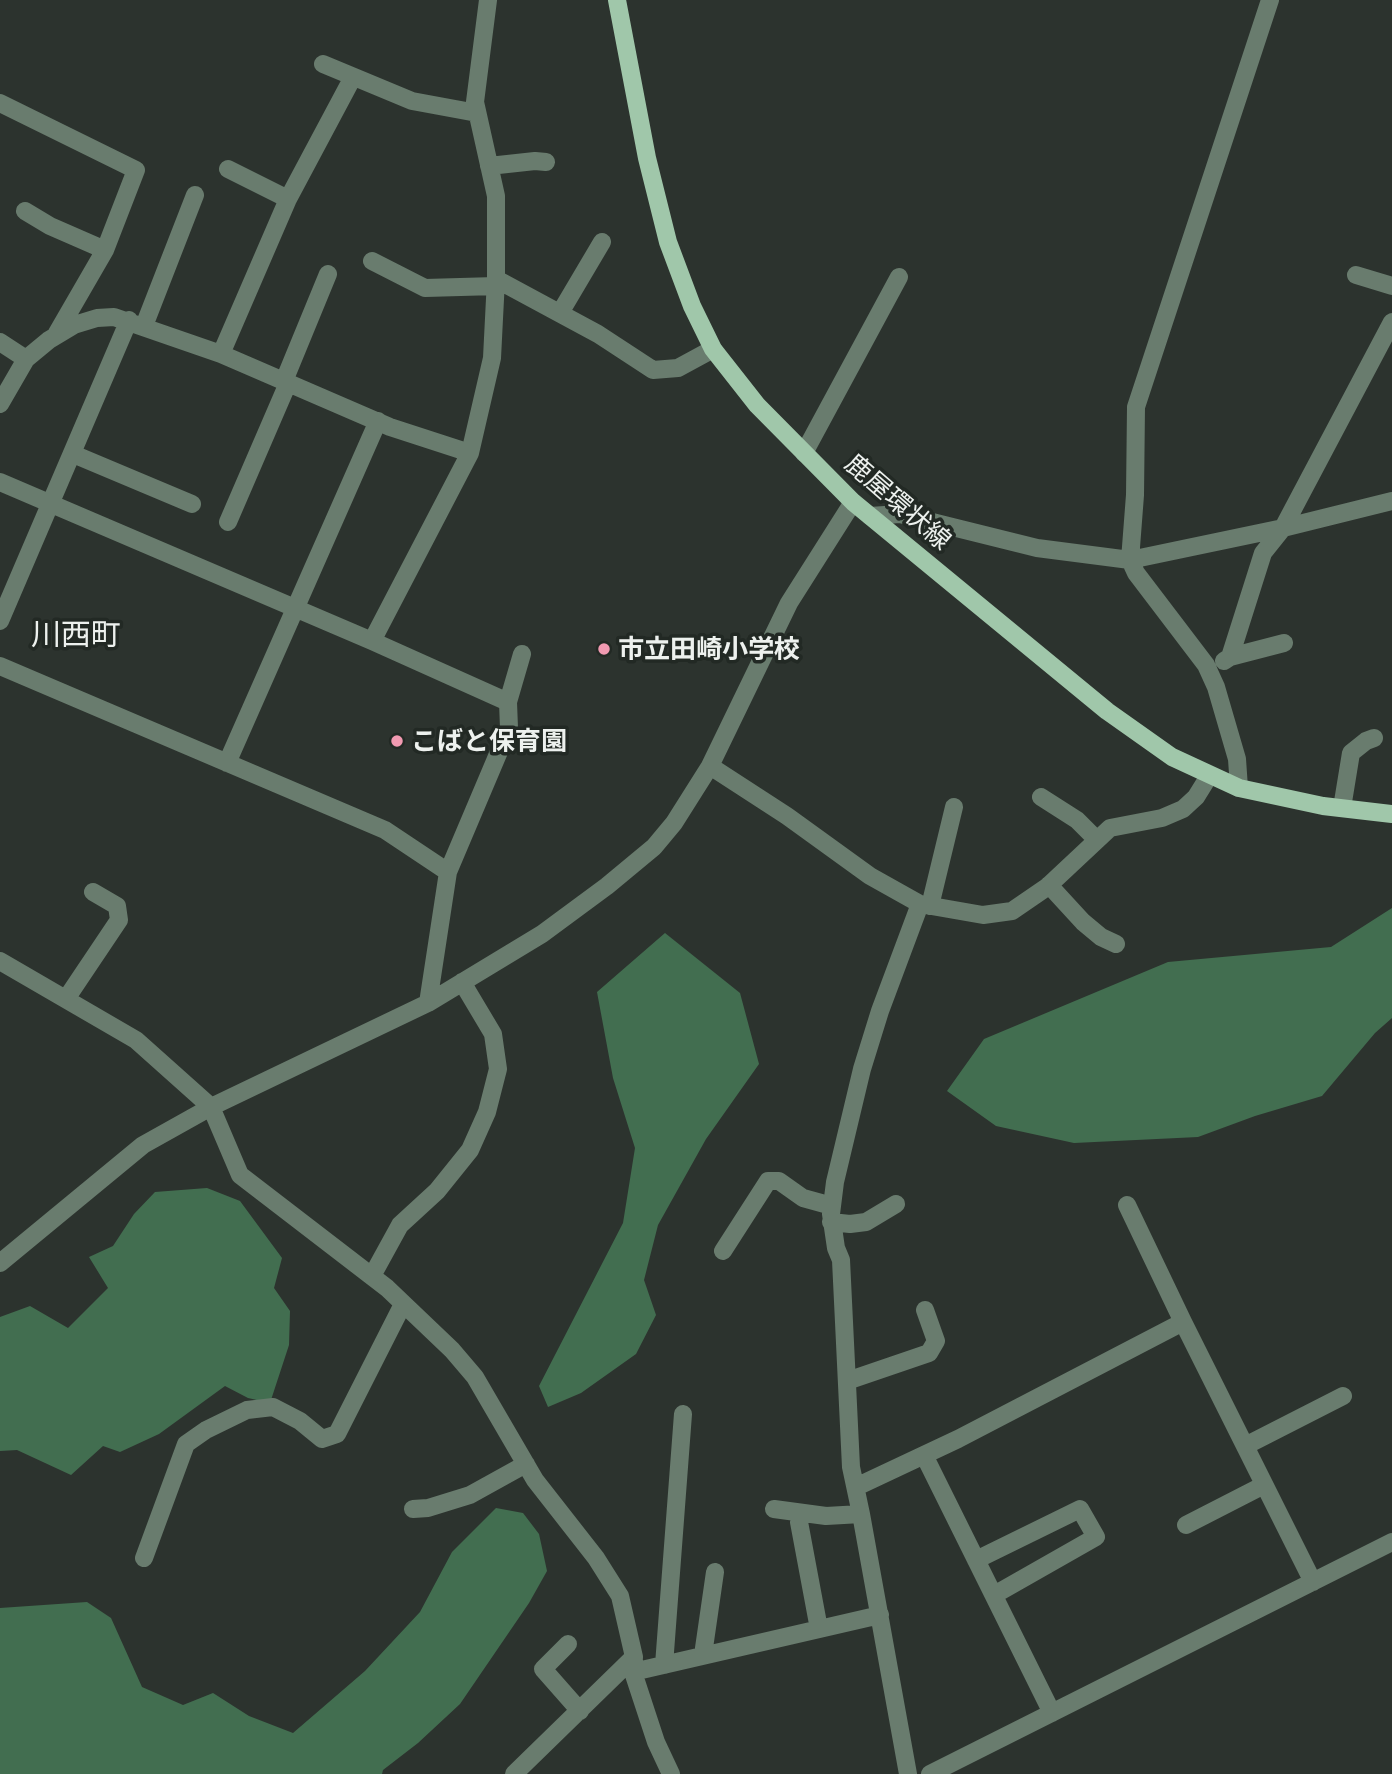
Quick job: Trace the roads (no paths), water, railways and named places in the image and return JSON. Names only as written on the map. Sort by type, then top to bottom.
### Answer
[{"type":"main road","name":"鹿屋環状線","points":[[617,0],[647,158],[668,242],[692,306],[713,349],[757,405],[853,502],[1107,711],[1172,757],[1239,788],[1342,808],[1392,814]]},
{"type":"street","points":[[372,641],[470,453],[492,358],[496,282],[496,196],[475,102],[488,0]]},
{"type":"street","points":[[1239,788],[1237,759],[1209,671],[1136,573],[1130,560],[1135,495],[1136,407],[1270,0]]},
{"type":"street","points":[[323,64],[412,101],[477,113]]},
{"type":"street","points":[[220,354],[288,200],[353,77]]},
{"type":"street","points":[[0,103],[135,170],[105,250],[55,336]]},
{"type":"street","points":[[489,166],[546,162]]},
{"type":"street","points":[[228,169],[288,200]]},
{"type":"street","points":[[0,621],[73,454],[195,195]]},
{"type":"street","points":[[25,211],[50,226],[105,250]]},
{"type":"street","points":[[560,313],[602,242]]},
{"type":"street","points":[[372,261],[425,288],[496,282],[598,334],[653,370],[678,368],[713,349]]},
{"type":"street","points":[[1356,275],[1392,286]]},
{"type":"street","points":[[804,453],[899,277]]},
{"type":"street","points":[[228,522],[286,382],[320,280]]},
{"type":"street","points":[[0,404],[26,359],[55,336],[74,325],[97,318],[114,317],[220,354],[378,421],[470,453]]},
{"type":"street","points":[[1230,657],[1264,553],[1283,528],[1392,321]]},
{"type":"street","points":[[0,342],[26,359]]},
{"type":"street","points":[[227,763],[378,421]]},
{"type":"street","points":[[73,454],[192,504]]},
{"type":"street","points":[[0,482],[508,702]]},
{"type":"street","points":[[870,516],[900,514],[1037,548],[1130,560],[1283,528],[1392,501]]},
{"type":"street","points":[[0,1263],[143,1145],[211,1107],[428,1003],[542,934],[654,848],[674,823],[709,766],[789,603],[853,502]]},
{"type":"street","points":[[1209,671],[1230,657],[1284,643]]},
{"type":"street","points":[[428,1003],[448,872],[509,728],[508,702],[522,654]]},
{"type":"street","points":[[0,666],[385,830],[448,872]]},
{"type":"street","points":[[1342,808],[1351,753],[1374,738]]},
{"type":"street","points":[[709,766],[787,816],[870,876],[925,905],[983,915],[1012,911],[1049,885],[1110,828],[1162,818],[1183,809],[1196,797],[1209,776]]},
{"type":"street","points":[[1041,797],[1077,821],[1097,840]]},
{"type":"street","points":[[908,1774],[862,1514],[851,1467],[841,1260],[836,1248],[832,1214],[835,1182],[862,1069],[880,1012],[925,905],[954,807]]},
{"type":"street","points":[[1049,885],[1083,922],[1101,937],[1116,944]]},
{"type":"street","points":[[66,999],[119,920],[117,906],[93,892]]},
{"type":"street","points":[[0,961],[136,1040],[211,1107],[240,1175],[372,1276],[452,1350],[475,1377],[535,1480],[596,1558],[620,1596],[634,1665],[656,1742],[671,1774]]},
{"type":"street","points":[[372,1276],[400,1225],[438,1191],[470,1150],[487,1112],[498,1069],[493,1034],[462,982]]},
{"type":"street","points":[[723,1251],[768,1181],[779,1181],[803,1198],[850,1224],[866,1222],[896,1204]]},
{"type":"street","points":[[1127,1205],[1313,1581]]},
{"type":"street","points":[[144,1558],[186,1444],[206,1430],[247,1410],[273,1407],[300,1421],[321,1439],[337,1434],[404,1304]]},
{"type":"street","points":[[847,1381],[929,1353],[936,1341],[925,1310]]},
{"type":"street","points":[[856,1487],[1183,1322]]},
{"type":"street","points":[[1245,1447],[1343,1396]]},
{"type":"street","points":[[664,1665],[683,1414]]},
{"type":"street","points":[[924,1455],[1052,1713]]},
{"type":"street","points":[[413,1509],[428,1508],[470,1495],[526,1464]]},
{"type":"street","points":[[1186,1525],[1264,1485]]},
{"type":"street","points":[[774,1509],[826,1516],[862,1514]]},
{"type":"street","points":[[976,1560],[1080,1509],[1096,1537],[993,1595]]},
{"type":"street","points":[[799,1522],[819,1629]]},
{"type":"street","points":[[930,1774],[1392,1542]]},
{"type":"street","points":[[703,1655],[715,1572]]},
{"type":"street","points":[[514,1774],[580,1711],[634,1665],[664,1665],[880,1615]]},
{"type":"street","points":[[569,1644],[542,1669],[580,1711]]},
{"type":"place","name":"市立田崎小学校","points":[[604,649]]},
{"type":"place","name":"こばと保育園","points":[[397,741]]},
{"type":"district","name":"川西町","points":[[76,635]]}]
